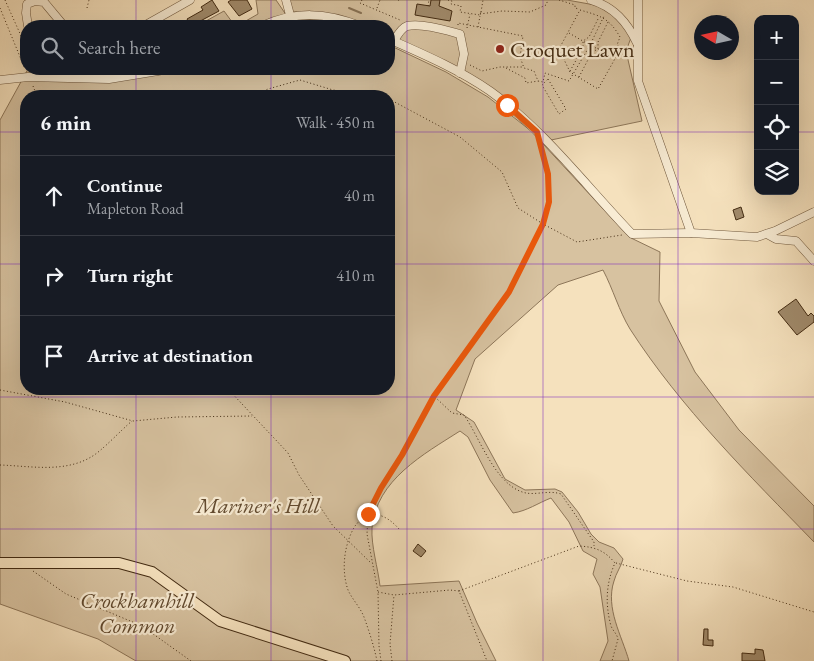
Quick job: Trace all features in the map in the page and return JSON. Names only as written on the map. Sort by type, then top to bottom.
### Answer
[{"type":"main road","points":[[0,564],[119,563],[152,572],[220,621],[345,661]]},
{"type":"street","points":[[155,20],[190,0]]},
{"type":"street","points":[[286,0],[290,15]]},
{"type":"street","points":[[591,0],[604,4],[628,23],[638,45]]},
{"type":"street","points":[[638,0],[638,81],[692,233]]},
{"type":"street","points":[[27,20],[27,4],[35,1],[44,2],[59,20]]},
{"type":"street","points":[[277,20],[290,15],[310,14],[346,20]]},
{"type":"street","points":[[395,37],[407,26],[423,26],[460,34],[463,43],[464,60],[460,73]]},
{"type":"street","points":[[395,41],[460,73],[496,96],[537,132],[632,234],[692,233],[748,238],[767,234],[814,212]]},
{"type":"street","points":[[0,80],[28,76],[38,78],[109,79],[133,75]]},
{"type":"street","points":[[767,234],[776,239],[796,241],[814,261]]},
{"type":"path","points":[[5,0],[20,34]]},
{"type":"path","points":[[87,8],[89,0]]},
{"type":"path","points":[[362,0],[360,3],[391,17]]},
{"type":"path","points":[[377,8],[380,0]]},
{"type":"path","points":[[428,6],[429,0]]},
{"type":"path","points":[[448,0],[452,0],[451,4],[461,6],[460,12],[480,14],[502,11],[530,12],[546,5],[548,0]]},
{"type":"path","points":[[478,28],[483,0]]},
{"type":"path","points":[[560,0],[575,5],[574,8],[604,17],[614,26],[620,37],[618,46],[620,48],[616,58],[598,89],[570,72],[559,49],[580,10]]},
{"type":"path","points":[[0,8],[20,57]]},
{"type":"path","points":[[468,27],[470,13]]},
{"type":"path","points":[[583,41],[589,37],[599,16]]},
{"type":"path","points":[[592,46],[591,43],[604,17]]},
{"type":"path","points":[[598,49],[598,42],[609,21]]},
{"type":"path","points":[[458,23],[468,27],[523,36],[520,57],[523,67]]},
{"type":"path","points":[[568,32],[588,44],[589,47]]},
{"type":"path","points":[[570,72],[583,48],[583,41]]},
{"type":"path","points":[[505,68],[525,78],[526,83],[543,82],[548,80],[566,109],[559,114],[542,85],[543,82],[545,73],[549,72],[569,81],[589,47],[592,46],[616,58]]},
{"type":"path","points":[[579,77],[592,52],[598,49]]},
{"type":"path","points":[[464,60],[482,71],[523,67],[534,71],[538,81]]},
{"type":"path","points":[[266,90],[300,80],[333,90]]},
{"type":"path","points":[[395,102],[460,137],[502,172],[518,208],[543,224],[577,242],[632,234]]},
{"type":"path","points":[[381,661],[378,592],[367,534],[368,514],[434,396],[509,292],[543,224],[549,202],[548,174],[537,132]]},
{"type":"path","points":[[0,390],[20,394]]},
{"type":"path","points":[[27,395],[65,402],[133,421],[178,417],[252,416]]},
{"type":"path","points":[[233,395],[288,452],[299,475],[333,526],[372,564]]},
{"type":"path","points":[[434,396],[452,413],[464,415],[502,480],[525,493],[553,491],[560,494],[594,542],[594,547]]},
{"type":"path","points":[[0,465],[56,468],[75,464],[92,456],[133,421]]},
{"type":"path","points":[[377,661],[363,615],[348,590],[344,570],[348,541],[361,519],[368,514],[374,514],[391,520],[399,529]]},
{"type":"path","points":[[378,592],[394,595],[450,590],[459,591],[580,546],[594,547],[607,554],[615,563],[687,581],[733,587],[814,612]]},
{"type":"path","points":[[22,563],[66,594],[142,626],[191,661]]},
{"type":"path","points":[[612,661],[618,639],[612,628],[606,601],[610,574],[615,563]]},
{"type":"path","points":[[459,591],[487,661]]},
{"type":"path","points":[[392,661],[390,644],[394,595]]},
{"type":"green space","points":[[256,0],[276,0],[290,20],[248,20],[258,14]]},
{"type":"green space","points":[[284,0],[567,0],[606,7],[632,35],[626,51],[642,121],[551,140],[496,95],[395,39],[395,20],[352,20],[312,12],[290,12]]},
{"type":"green space","points":[[224,11],[231,20],[208,20]]},
{"type":"green space","name":"Mariner's Hill","points":[[395,48],[446,72],[488,97],[531,131],[629,237],[660,252],[659,301],[695,372],[739,430],[814,506],[814,542],[717,440],[671,386],[630,329],[603,270],[558,285],[475,359],[456,410],[474,422],[505,479],[525,490],[555,489],[562,492],[578,512],[591,534],[599,542],[614,548],[623,559],[614,581],[612,601],[613,612],[629,661],[600,661],[608,641],[600,587],[593,574],[597,559],[583,551],[569,522],[551,498],[528,509],[513,513],[490,480],[468,437],[460,431],[417,459],[392,482],[382,496],[375,511],[372,528],[374,550],[380,586],[459,581],[496,661],[136,661],[98,639],[0,604],[0,120],[25,75],[395,75]]},
{"type":"building","points":[[212,0],[219,11],[202,20],[188,20],[203,10],[201,7]]},
{"type":"building","points":[[231,0],[247,0],[252,9],[239,16],[228,2]]},
{"type":"building","points":[[431,0],[440,0],[439,6],[452,11],[450,21],[415,15],[417,4],[430,6]]},
{"type":"building","points":[[741,207],[744,217],[736,220],[733,210]]},
{"type":"building","points":[[796,299],[808,316],[811,313],[814,316],[814,322],[797,335],[778,312]]},
{"type":"building","points":[[418,544],[426,551],[421,557],[413,551]]},
{"type":"building","points":[[704,629],[708,629],[708,640],[713,640],[713,646],[703,645]]},
{"type":"building","points":[[755,649],[763,650],[765,661],[742,661],[742,653],[755,654]]},
{"type":"waterway","points":[[349,8],[361,13]]},
{"type":"place","name":"Croquet Lawn","points":[[500,49]]},
{"type":"route","points":[[368,514],[434,396],[509,292],[543,224],[549,202],[548,174],[537,132],[507,105]]},
{"type":"park label","name":"Crockhamhill Common","points":[[137,612]]}]
